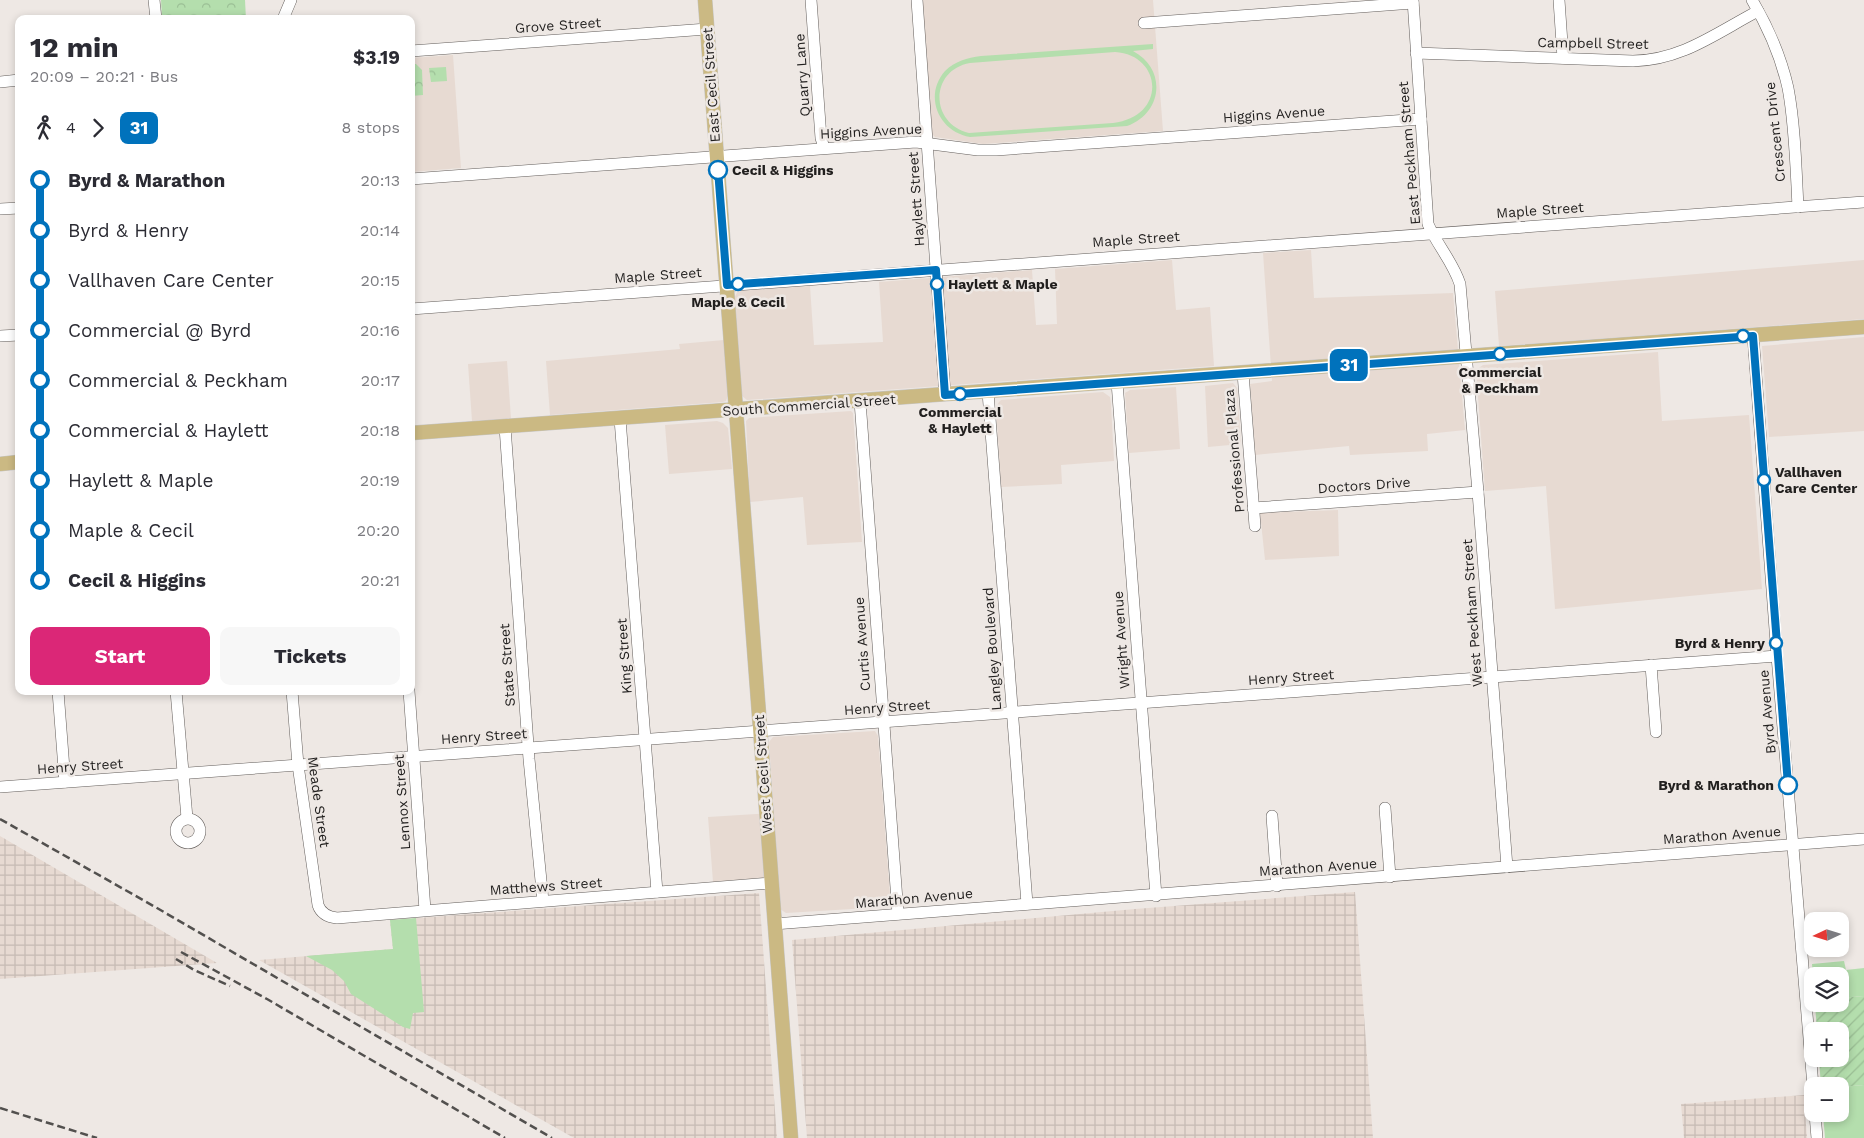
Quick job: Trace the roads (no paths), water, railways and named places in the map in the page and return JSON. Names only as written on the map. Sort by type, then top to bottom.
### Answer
[{"type":"main road","name":"East Cecil Street","points":[[705,0],[736,410]]},
{"type":"main road","name":"South Commercial Street","points":[[415,433],[1864,327]]},
{"type":"main road","name":"West Cecil Street","points":[[736,410],[791,1138]]},
{"type":"main road","points":[[0,464],[15,462]]},
{"type":"street","points":[[154,0],[156,15]]},
{"type":"street","points":[[285,15],[291,0]]},
{"type":"street","name":"Quarry Lane","points":[[811,0],[821,138],[824,148]]},
{"type":"street","name":"Haylett Street","points":[[917,0],[945,395]]},
{"type":"street","points":[[1559,0],[1563,58]]},
{"type":"street","name":"Crescent Drive","points":[[1752,0],[1770,33],[1779,56],[1788,90],[1798,207]]},
{"type":"street","points":[[1144,23],[1413,1]]},
{"type":"street","name":"East Peckham Street","points":[[1413,1],[1428,224],[1454,269],[1460,284],[1467,356]]},
{"type":"street","name":"Campbell Street","points":[[1416,53],[1645,61],[1670,57],[1695,46],[1758,11]]},
{"type":"street","name":"Grove Street","points":[[415,51],[707,29]]},
{"type":"street","points":[[0,82],[15,80]]},
{"type":"street","name":"Higgins Avenue","points":[[415,179],[824,148],[927,142],[978,150],[996,150],[1421,119]]},
{"type":"street","name":"Maple Street","points":[[415,308],[1864,202]]},
{"type":"street","points":[[0,209],[15,208]]},
{"type":"street","points":[[0,336],[15,335]]},
{"type":"street","name":"Byrd Avenue","points":[[1753,336],[1777,656],[1812,1077]]},
{"type":"street","name":"West Peckham Street","points":[[1467,356],[1507,867]]},
{"type":"street","name":"Professional Plaza","points":[[1243,373],[1255,526]]},
{"type":"street","name":"Wright Avenue","points":[[1117,382],[1156,896]]},
{"type":"street","name":"Langley Boulevard","points":[[988,392],[1027,904]]},
{"type":"street","name":"Curtis Avenue","points":[[860,401],[898,914]]},
{"type":"street","name":"King Street","points":[[620,418],[657,892]]},
{"type":"street","name":"State Street","points":[[505,427],[529,748],[543,901]]},
{"type":"street","name":"Doctors Drive","points":[[1253,508],[1478,492]]},
{"type":"street","name":"Henry Street","points":[[0,787],[1777,656]]},
{"type":"street","points":[[1651,665],[1656,732]]},
{"type":"street","points":[[58,695],[65,782]]},
{"type":"street","points":[[176,695],[187,818]]},
{"type":"street","name":"Meade Street","points":[[292,695],[298,765],[318,905],[319,910],[323,914]]},
{"type":"street","name":"Lennox Street","points":[[409,695],[425,910]]},
{"type":"street","points":[[1385,808],[1390,877]]},
{"type":"street","points":[[1272,816],[1277,886]]},
{"type":"street","name":"Marathon Avenue","points":[[774,924],[1156,896],[1864,839]]},
{"type":"street","name":"Matthews Street","points":[[323,914],[338,918],[771,883]]},
{"type":"street","points":[[1816,1122],[1817,1138]]},
{"type":"railway","points":[[0,819],[552,1138]]},
{"type":"railway","points":[[181,952],[267,999],[505,1138]]},
{"type":"railway","points":[[176,959],[194,970],[230,986]]},
{"type":"railway","points":[[0,1108],[97,1138]]},
{"type":"place","name":"Cecil & Higgins","points":[[718,170]]},
{"type":"place","name":"Maple & Cecil","points":[[738,284]]},
{"type":"place","name":"Haylett & Maple","points":[[937,284]]},
{"type":"place","name":"Commercial & Peckham","points":[[1500,354]]},
{"type":"place","name":"Commercial & Haylett","points":[[960,394]]},
{"type":"place","name":"Vallhaven Care Center","points":[[1764,480]]},
{"type":"place","name":"Byrd & Henry","points":[[1776,643]]},
{"type":"place","name":"Byrd & Marathon","points":[[1788,785]]}]
